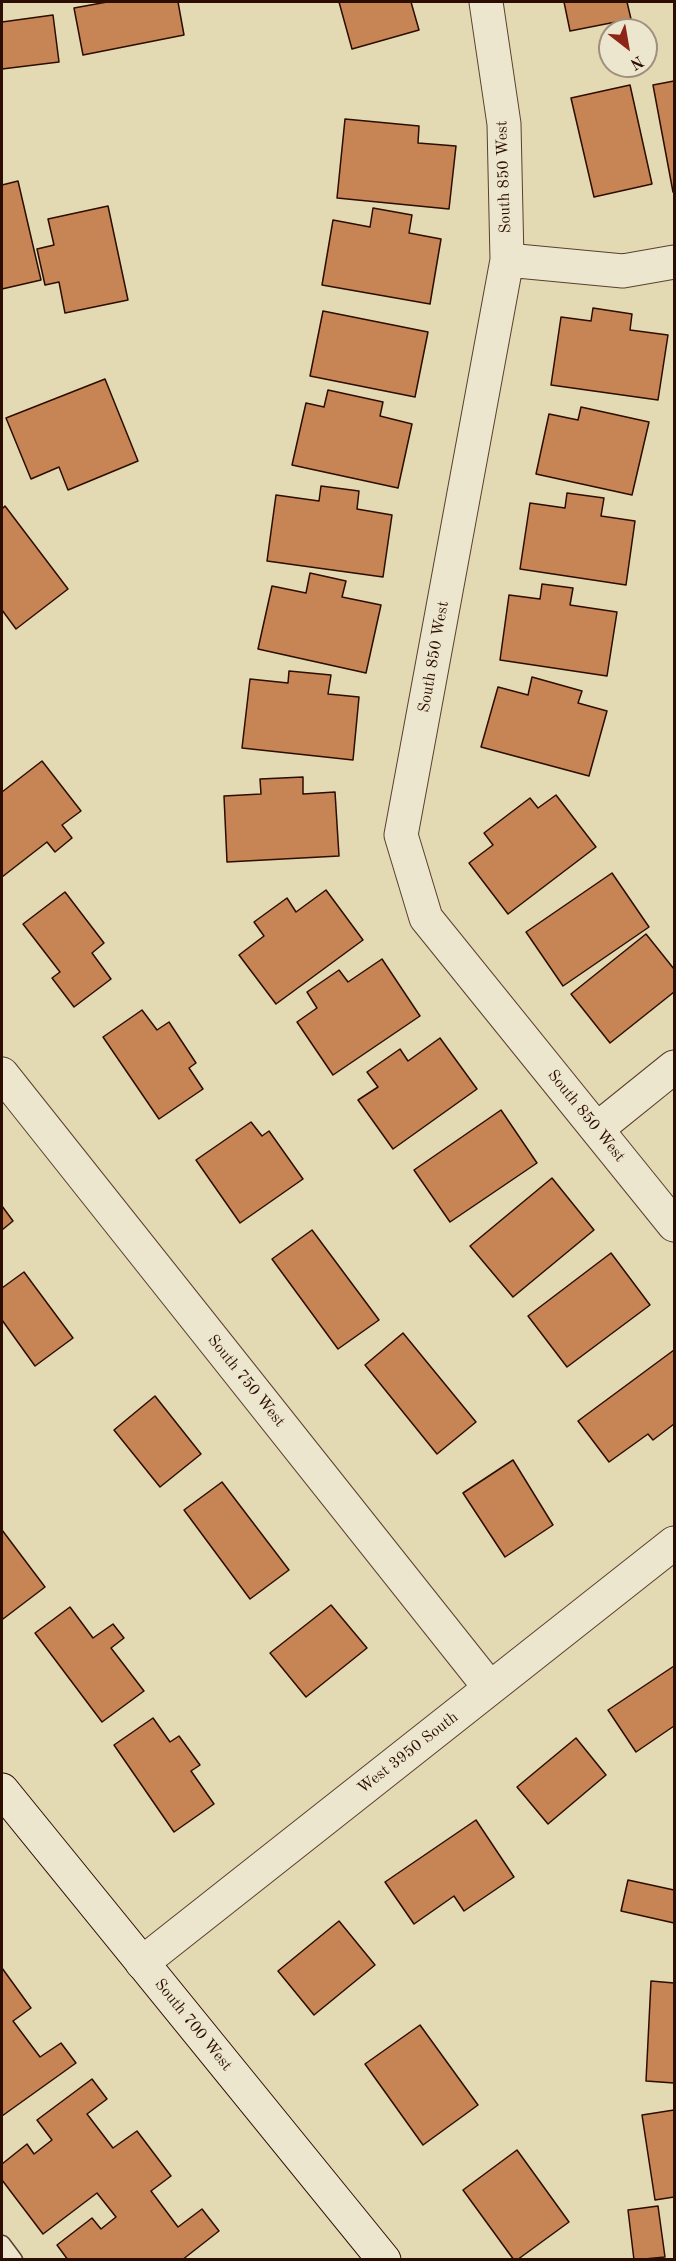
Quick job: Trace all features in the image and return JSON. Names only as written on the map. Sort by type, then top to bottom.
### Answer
[{"type":"street","name":"South 850 West","points":[[486,2],[504,124],[507,260],[401,835],[426,918],[675,1226]]},
{"type":"street","points":[[507,260],[622,271],[675,262]]},
{"type":"street","points":[[597,1129],[675,1067]]},
{"type":"street","name":"South 750 West","points":[[2,1074],[490,1688]]},
{"type":"street","name":"West 3950 South","points":[[142,1962],[675,1543]]},
{"type":"street","name":"South 700 West","points":[[2,1790],[384,2259]]},
{"type":"lane","points":[[2,2244],[14,2259]]},
{"type":"building","points":[[107,2],[178,2],[184,35],[83,55],[74,8]]},
{"type":"building","points":[[339,2],[411,2],[419,30],[352,49]]},
{"type":"building","points":[[564,2],[627,2],[631,18],[598,18],[598,25],[570,31]]},
{"type":"building","points":[[53,15],[59,62],[2,69],[2,22]]},
{"type":"building","points":[[674,81],[674,192],[673,192],[653,85]]},
{"type":"building","points":[[630,85],[652,184],[594,197],[571,98]]},
{"type":"building","points":[[345,119],[419,126],[418,143],[456,146],[449,209],[337,198]]},
{"type":"building","points":[[18,181],[41,280],[2,289],[2,185]]},
{"type":"building","points":[[108,206],[128,300],[65,313],[59,282],[45,285],[37,249],[54,245],[48,219]]},
{"type":"building","points":[[373,208],[412,215],[409,233],[441,239],[430,304],[322,285],[333,220],[370,227]]},
{"type":"building","points":[[593,308],[632,314],[630,330],[668,335],[658,400],[551,385],[561,317],[591,321]]},
{"type":"building","points":[[323,311],[428,332],[415,397],[310,376]]},
{"type":"building","points":[[105,379],[138,461],[68,490],[59,467],[31,479],[6,418]]},
{"type":"building","points":[[328,390],[383,402],[380,416],[412,424],[398,488],[292,465],[306,403],[324,407]]},
{"type":"building","points":[[581,407],[649,422],[632,495],[536,474],[549,414],[578,420]]},
{"type":"building","points":[[321,486],[359,491],[357,509],[392,515],[383,577],[267,561],[276,495],[319,501]]},
{"type":"building","points":[[567,493],[604,498],[601,516],[635,521],[626,585],[520,569],[530,503],[565,508]]},
{"type":"building","points":[[5,506],[68,589],[16,629],[2,610],[2,509]]},
{"type":"building","points":[[310,573],[346,581],[342,597],[381,605],[366,673],[258,649],[272,586],[306,593]]},
{"type":"building","points":[[542,584],[573,588],[570,605],[617,612],[607,676],[500,660],[509,595],[540,599]]},
{"type":"building","points":[[289,671],[331,675],[328,694],[359,697],[353,760],[242,748],[250,679],[288,683]]},
{"type":"building","points":[[532,677],[582,691],[578,703],[607,711],[589,776],[481,747],[498,687],[528,695]]},
{"type":"building","points":[[42,761],[81,811],[62,825],[72,838],[55,852],[47,842],[2,877],[2,792]]},
{"type":"building","points":[[303,777],[303,794],[335,792],[339,856],[227,862],[224,796],[261,794],[260,779]]},
{"type":"building","points":[[556,795],[596,847],[508,914],[469,863],[493,845],[484,833],[530,798],[538,808]]},
{"type":"building","points":[[612,873],[649,927],[563,986],[526,932]]},
{"type":"building","points":[[326,890],[363,940],[276,1004],[239,955],[264,936],[254,922],[287,898],[296,912]]},
{"type":"building","points":[[65,892],[104,943],[92,953],[111,979],[74,1007],[52,978],[60,972],[23,924]]},
{"type":"building","points":[[646,934],[674,969],[674,992],[610,1043],[571,994]]},
{"type":"building","points":[[382,959],[420,1016],[333,1075],[297,1022],[317,1008],[307,992],[339,970],[348,982]]},
{"type":"building","points":[[142,1010],[157,1030],[169,1022],[196,1063],[189,1068],[203,1089],[159,1119],[103,1037]]},
{"type":"building","points":[[440,1038],[477,1089],[393,1149],[358,1100],[378,1087],[367,1072],[400,1049],[408,1061]]},
{"type":"building","points":[[501,1110],[537,1163],[450,1222],[414,1170]]},
{"type":"building","points":[[251,1122],[262,1136],[269,1131],[303,1179],[240,1223],[196,1160]]},
{"type":"building","points":[[552,1178],[594,1230],[513,1297],[470,1246]]},
{"type":"building","points":[[2,1206],[13,1221],[2,1230]]},
{"type":"building","points":[[312,1230],[379,1320],[338,1349],[272,1259]]},
{"type":"building","points":[[611,1253],[650,1305],[567,1367],[528,1316]]},
{"type":"building","points":[[24,1272],[73,1338],[35,1366],[2,1320],[2,1288]]},
{"type":"building","points":[[403,1333],[476,1422],[437,1454],[365,1365]]},
{"type":"building","points":[[674,1350],[674,1424],[653,1440],[648,1434],[609,1462],[578,1421]]},
{"type":"building","points":[[155,1396],[201,1454],[160,1487],[114,1430]]},
{"type":"building","points":[[513,1460],[553,1525],[505,1557],[463,1493]]},
{"type":"building","points":[[222,1482],[289,1570],[250,1599],[184,1510]]},
{"type":"building","points":[[2,1530],[45,1587],[3,1619],[2,1617]]},
{"type":"building","points":[[331,1605],[367,1648],[306,1697],[270,1653]]},
{"type":"building","points":[[70,1607],[93,1638],[113,1624],[124,1638],[111,1648],[144,1691],[102,1722],[35,1633]]},
{"type":"building","points":[[674,1666],[674,1726],[636,1752],[608,1710]]},
{"type":"building","points":[[153,1718],[170,1742],[179,1736],[200,1765],[191,1771],[214,1804],[174,1832],[114,1745]]},
{"type":"building","points":[[576,1738],[606,1775],[548,1824],[517,1787]]},
{"type":"building","points":[[476,1820],[514,1877],[464,1911],[454,1896],[414,1924],[385,1882]]},
{"type":"building","points":[[628,1880],[674,1890],[674,1923],[621,1911]]},
{"type":"building","points":[[339,1921],[375,1965],[314,2015],[278,1971]]},
{"type":"building","points":[[2,1968],[31,2008],[13,2021],[40,2057],[61,2043],[76,2063],[2,2116]]},
{"type":"building","points":[[651,1981],[674,1983],[674,2083],[646,2081]]},
{"type":"building","points":[[420,2025],[478,2105],[423,2145],[365,2064]]},
{"type":"building","points":[[92,2079],[107,2099],[87,2114],[113,2148],[137,2131],[171,2176],[151,2191],[178,2227],[202,2209],[219,2231],[182,2260],[68,2260],[57,2245],[92,2218],[101,2229],[116,2217],[97,2193],[43,2234],[2,2180],[2,2164],[27,2144],[34,2154],[52,2140],[37,2120]]},
{"type":"building","points":[[674,2110],[674,2197],[655,2200],[642,2115]]},
{"type":"building","points":[[517,2150],[569,2222],[514,2260],[463,2190]]},
{"type":"building","points":[[658,2206],[665,2257],[634,2260],[628,2210]]}]
